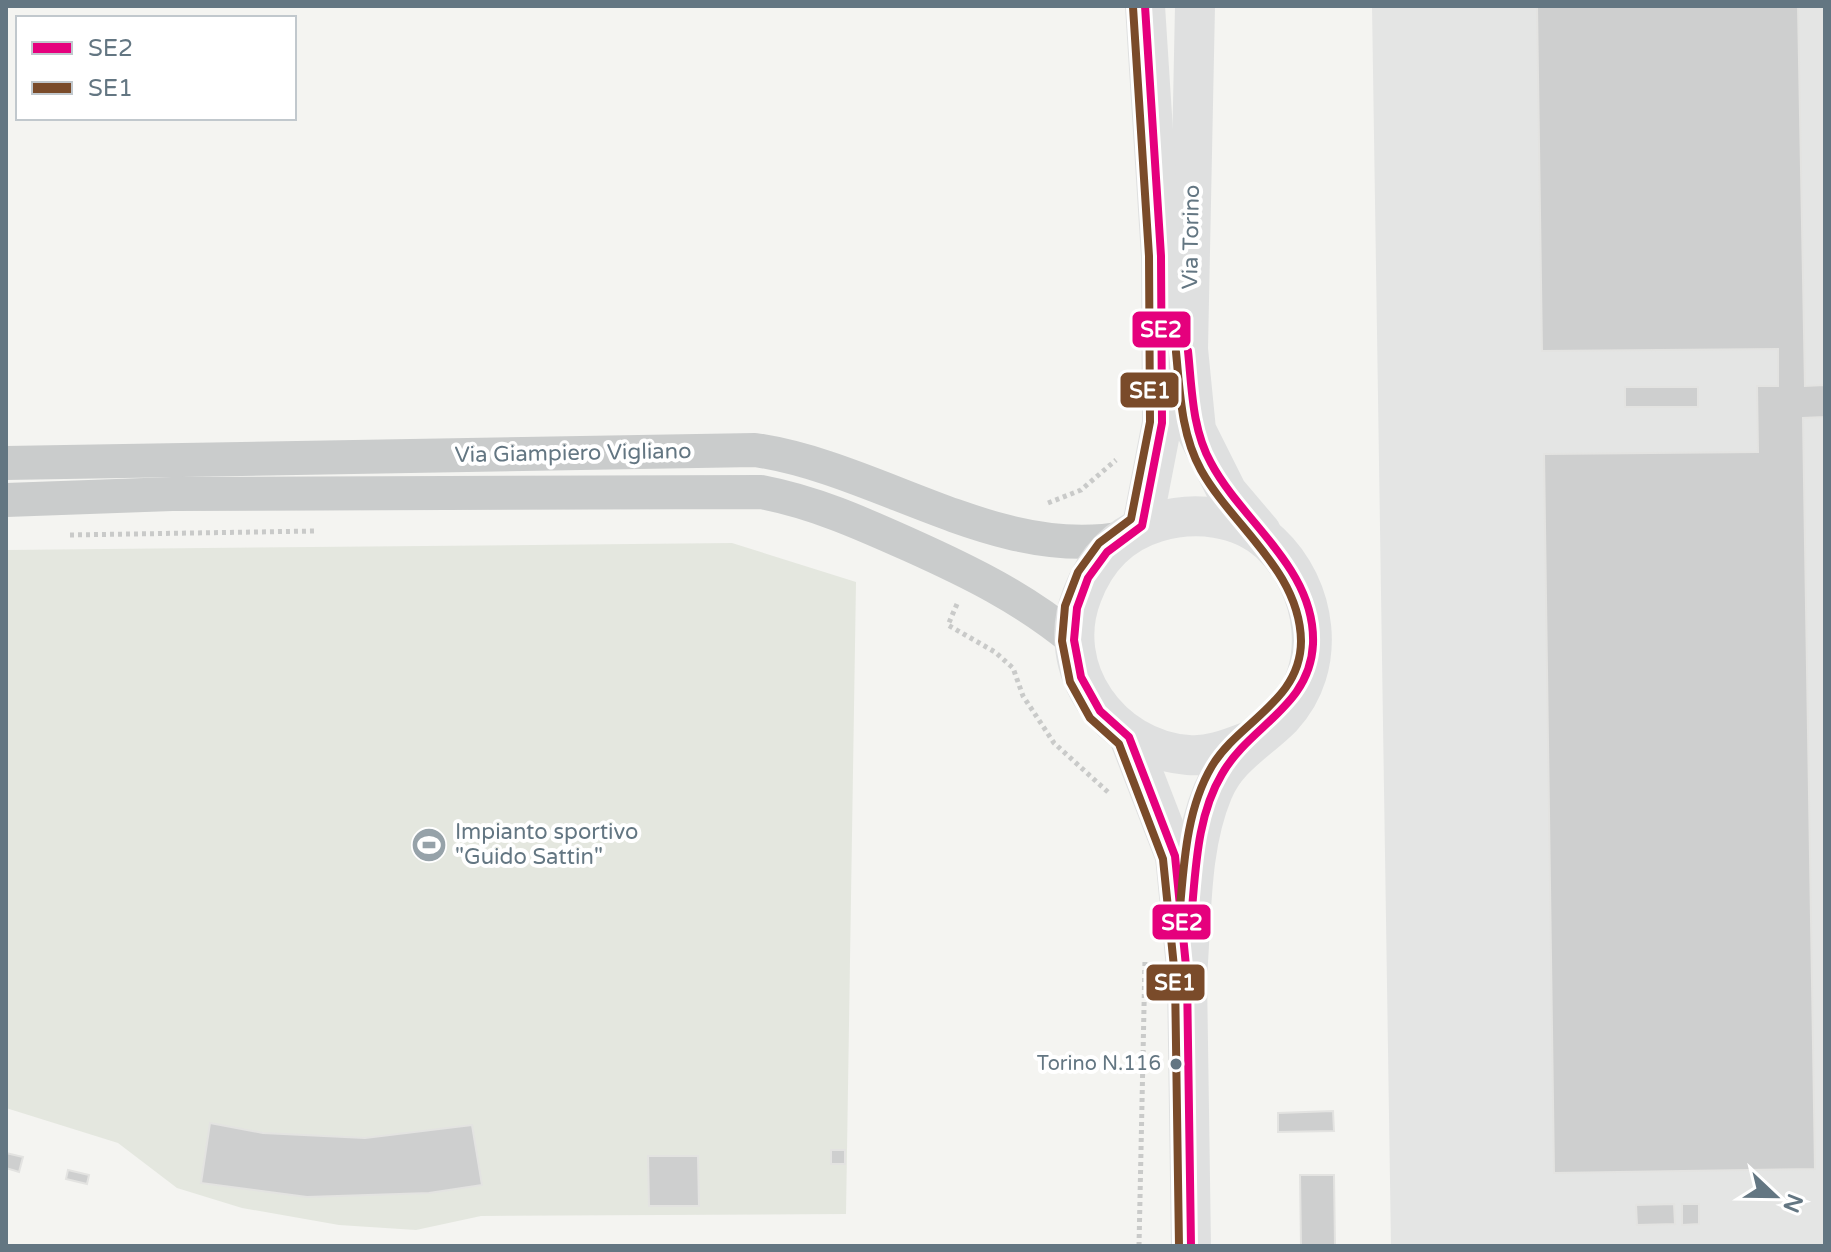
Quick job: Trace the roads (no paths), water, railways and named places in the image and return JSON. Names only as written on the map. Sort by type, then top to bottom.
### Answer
[{"type":"main road","name":"Via Torino","points":[[1133,532],[1162,423],[1161,256],[1145,6]]},
{"type":"main road","name":"Via Torino","points":[[1195,6],[1188,349],[1196,430],[1227,492],[1268,541]]},
{"type":"main road","points":[[1187,976],[1202,825],[1224,770],[1252,740],[1282,716],[1304,683],[1313,645],[1310,606],[1295,570],[1268,541],[1240,524],[1207,516],[1174,517],[1133,532],[1107,552],[1088,578],[1077,608],[1074,640],[1081,677],[1100,711],[1129,737],[1158,750],[1190,756],[1222,752],[1252,740]]},
{"type":"main road","points":[[1129,737],[1162,815],[1175,856],[1187,976],[1191,1246]]},
{"type":"street","name":"Via Giampiero Vigliano","points":[[6,463],[755,450],[826,465],[1025,538],[1079,543],[1133,532]]},
{"type":"street","name":"Via Giampiero Vigliano","points":[[6,500],[188,494],[734,489],[761,492],[831,510],[971,573],[1028,603],[1074,640]]},
{"type":"place","name":"Impianto sportivo \"Guido Sattin\"","points":[[429,845]]},
{"type":"place","name":"Torino N.116","points":[[1176,1064]]}]
